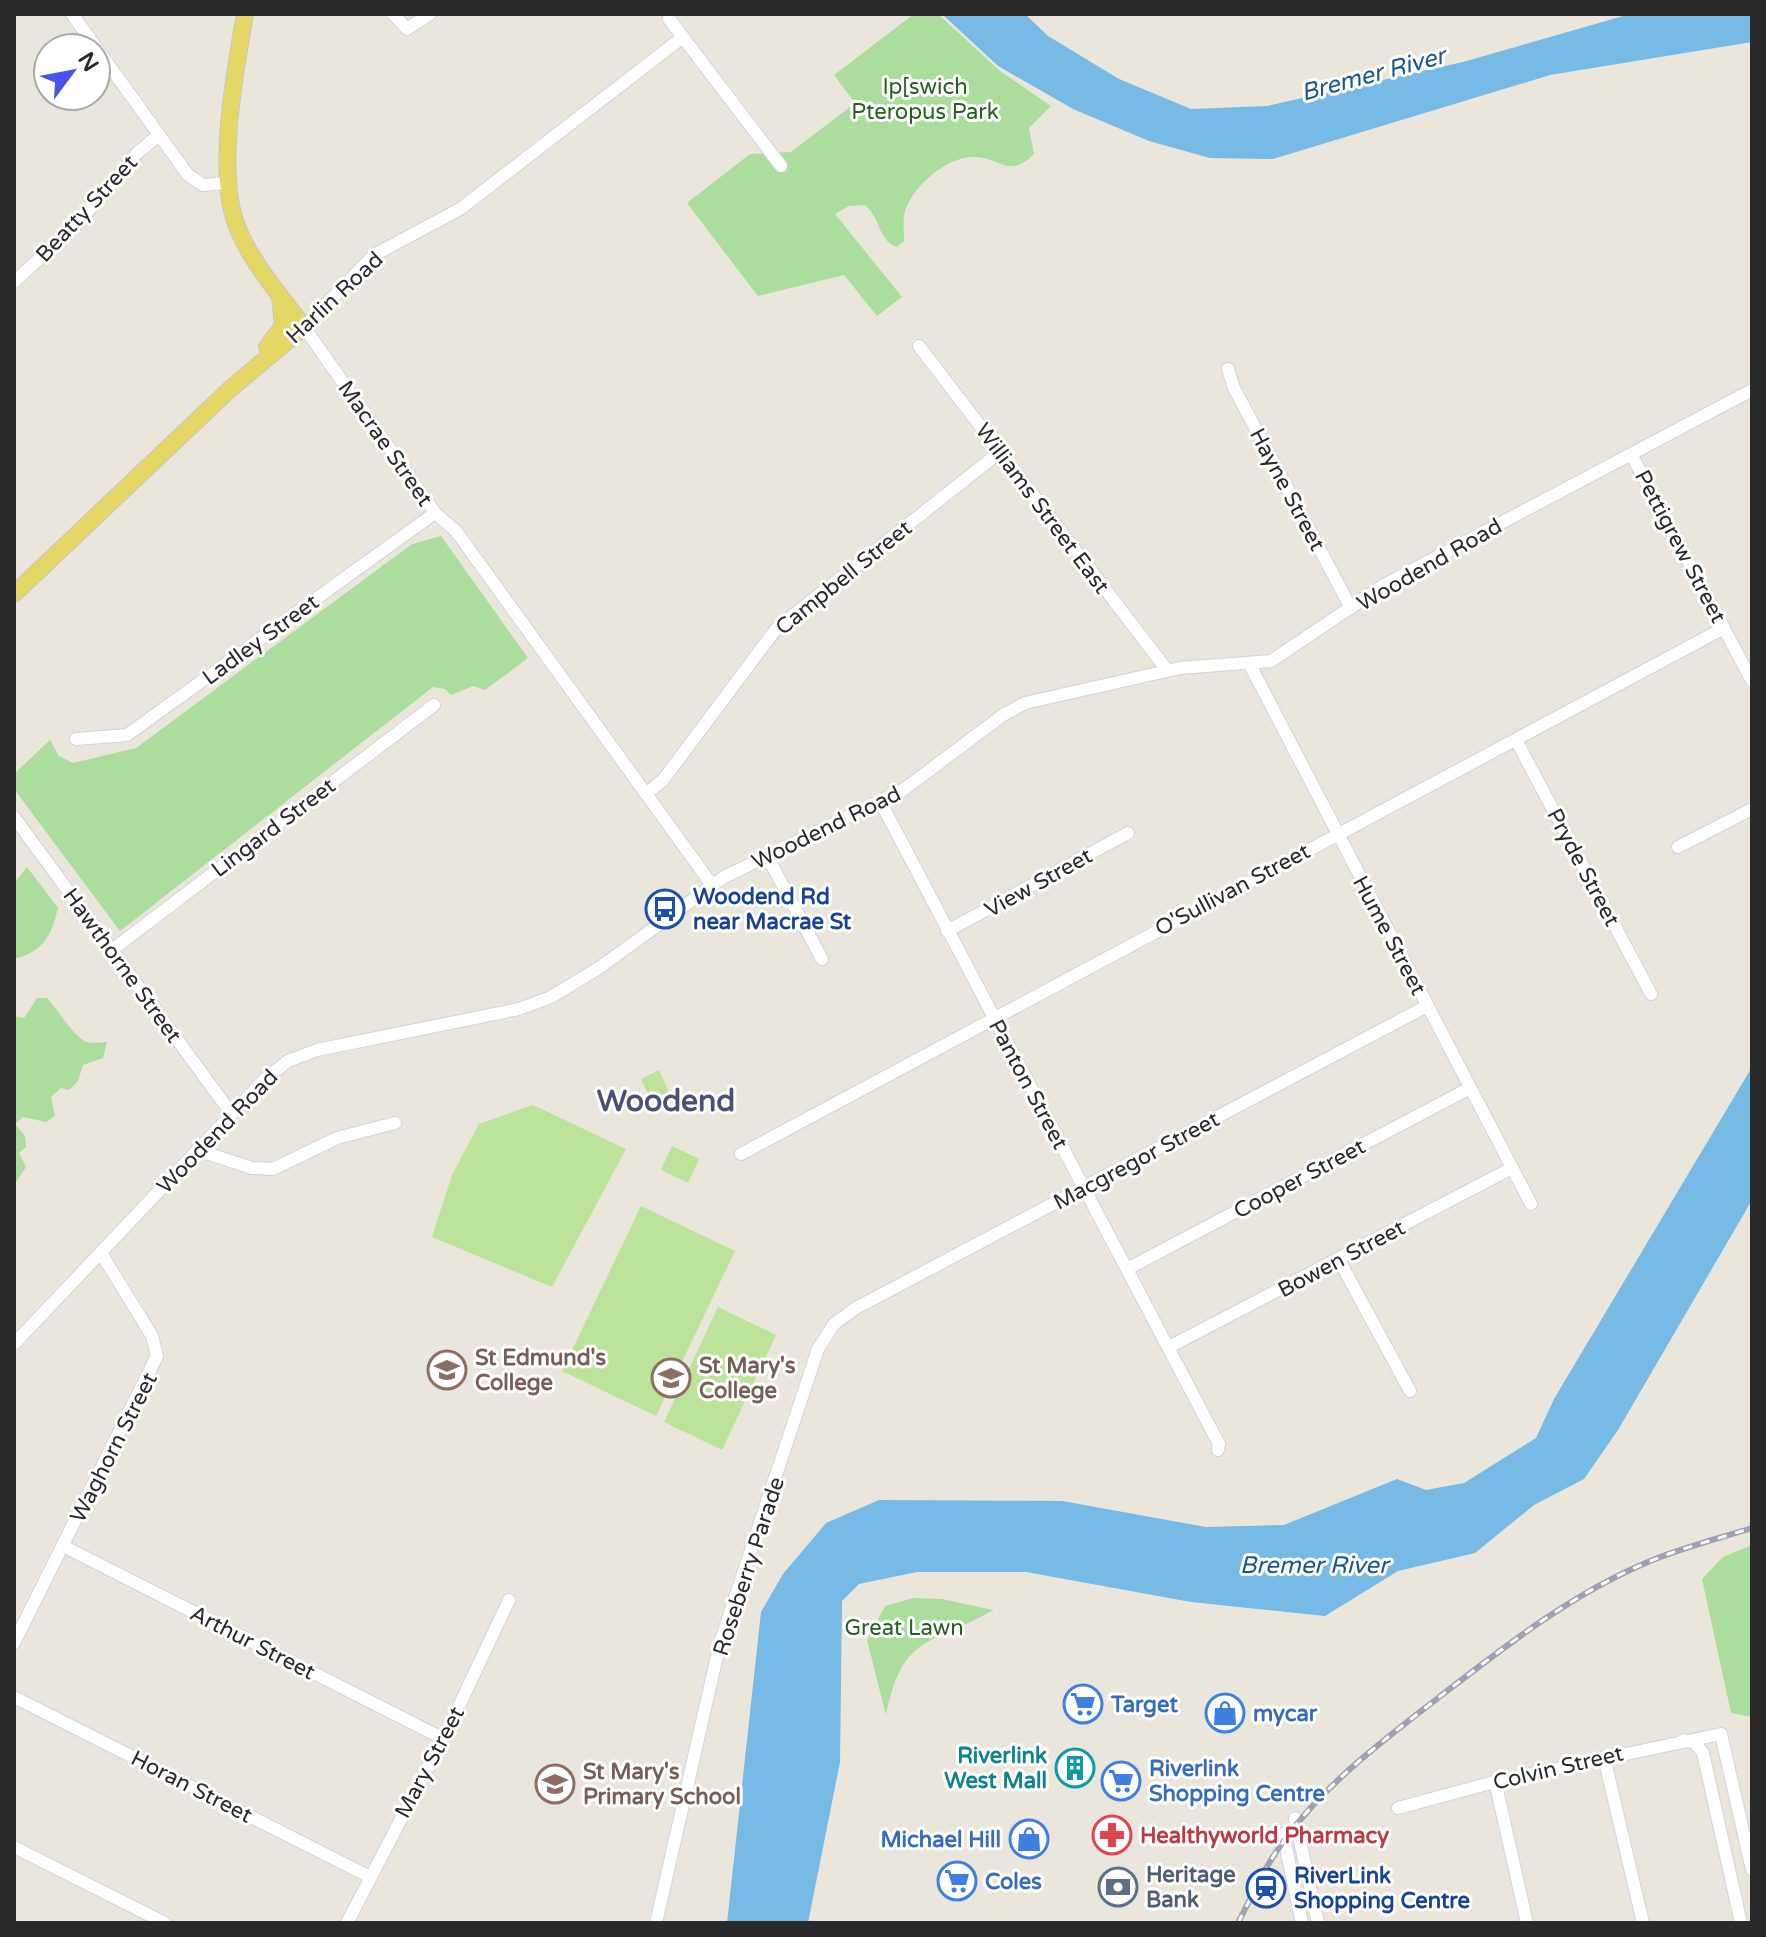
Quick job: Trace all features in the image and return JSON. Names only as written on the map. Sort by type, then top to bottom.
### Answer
[{"type":"main road","name":"Macrae Street","points":[[245,14],[228,152],[228,183],[237,226],[254,259],[304,327]]},
{"type":"main road","points":[[229,390],[280,332],[283,315],[278,291]]},
{"type":"main road","name":"Harlin Road","points":[[14,594],[229,390],[304,327]]},
{"type":"street","points":[[72,14],[193,181],[203,185],[228,183]]},
{"type":"street","points":[[393,14],[407,29],[430,14]]},
{"type":"street","points":[[669,19],[781,166]]},
{"type":"street","name":"Harlin Road","points":[[304,327],[374,255],[460,209],[683,37]]},
{"type":"street","name":"Beatty Street","points":[[14,282],[80,221],[137,153],[159,135]]},
{"type":"street","name":"Macrae Street","points":[[304,327],[435,513],[456,531],[712,885]]},
{"type":"street","name":"Williams Street East","points":[[919,346],[1167,670]]},
{"type":"street","name":"Hayne Street","points":[[1228,369],[1234,388],[1351,608]]},
{"type":"street","name":"Woodend Road","points":[[14,1344],[231,1113],[276,1069],[305,1053],[519,1009],[551,997],[599,968],[712,885],[881,803],[1025,703],[1167,670],[1271,661],[1292,650],[1384,585],[1752,390]]},
{"type":"street","name":"Campbell Street","points":[[646,794],[663,780],[776,629],[1000,452]]},
{"type":"street","name":"Pettigrew Street","points":[[1631,454],[1752,681]]},
{"type":"street","name":"Ladley Street","points":[[76,739],[127,735],[435,513]]},
{"type":"street","name":"O'Sullivan Street","points":[[741,1154],[1724,628]]},
{"type":"street","name":"Hume Street","points":[[1250,665],[1531,1204]]},
{"type":"street","name":"Lingard Street","points":[[112,950],[434,705]]},
{"type":"street","name":"Pryde Street","points":[[1516,740],[1651,994]]},
{"type":"street","name":"Panton Street","points":[[881,803],[1169,1347],[1219,1444],[1218,1450]]},
{"type":"street","points":[[1678,847],[1752,809]]},
{"type":"street","name":"Hawthorne Street","points":[[14,817],[231,1113]]},
{"type":"street","name":"View Street","points":[[947,931],[1128,833]]},
{"type":"street","points":[[767,856],[822,959]]},
{"type":"street","name":"Macgregor Street","points":[[846,1314],[1427,1006]]},
{"type":"street","name":"Cooper Street","points":[[1127,1269],[1470,1088]]},
{"type":"street","points":[[197,1150],[252,1168],[273,1169],[337,1138],[395,1123]]},
{"type":"street","name":"Bowen Street","points":[[1169,1347],[1512,1168]]},
{"type":"street","name":"Waghorn Street","points":[[14,1643],[157,1356],[152,1336],[101,1253]]},
{"type":"street","points":[[1339,1260],[1410,1391]]},
{"type":"street","name":"Roseberry Parade","points":[[656,1923],[720,1643],[737,1582],[763,1519],[818,1349],[830,1328],[846,1314]]},
{"type":"street","name":"Arthur Street","points":[[63,1546],[442,1738]]},
{"type":"street","name":"Mary Street","points":[[347,1923],[509,1600]]},
{"type":"street","name":"Horan Street","points":[[14,1697],[370,1877]]},
{"type":"street","name":"Colvin Street","points":[[1398,1808],[1495,1781],[1681,1739],[1721,1734],[1752,1870]]},
{"type":"street","points":[[1681,1739],[1695,1743],[1703,1753],[1741,1923]]},
{"type":"street","points":[[1604,1757],[1643,1923]]},
{"type":"street","points":[[1495,1781],[1527,1923]]},
{"type":"street","points":[[1295,1818],[1318,1923]]},
{"type":"street","points":[[1283,1834],[1302,1923]]},
{"type":"street","points":[[14,1847],[165,1923]]},
{"type":"green space","name":"Ip[swich Pteropus Park","points":[[914,14],[938,14],[1000,71],[1051,106],[1029,128],[1034,154],[1017,166],[972,157],[940,169],[921,185],[907,205],[904,241],[897,247],[883,235],[865,205],[849,206],[835,214],[902,297],[877,316],[844,275],[758,296],[687,203],[750,154],[791,152],[855,103],[834,75]]},
{"type":"green space","points":[[441,536],[528,658],[485,690],[473,686],[451,695],[445,689],[433,687],[120,931],[14,789],[14,774],[50,740],[59,756],[73,763],[136,748],[412,544]]},
{"type":"green space","points":[[27,867],[58,908],[45,941],[33,952],[14,959],[14,883]]},
{"type":"green space","points":[[37,998],[47,998],[82,1040],[107,1042],[103,1058],[83,1065],[78,1081],[69,1090],[61,1088],[51,1097],[55,1116],[46,1122],[23,1117],[15,1124],[25,1136],[26,1147],[19,1153],[26,1167],[14,1185],[14,1016],[24,1018]]},
{"type":"green space","points":[[659,1070],[669,1092],[651,1100],[641,1079]]},
{"type":"green space","points":[[533,1105],[626,1149],[552,1287],[432,1237],[452,1175],[479,1124]]},
{"type":"green space","points":[[672,1146],[699,1159],[688,1183],[661,1170]]},
{"type":"green space","points":[[641,1206],[735,1251],[656,1416],[562,1371]]},
{"type":"green space","points":[[718,1307],[776,1335],[722,1450],[664,1422]]},
{"type":"green space","points":[[1752,1545],[1752,1717],[1731,1713],[1702,1579],[1723,1557]]},
{"type":"green space","name":"Great Lawn","points":[[913,1598],[942,1599],[993,1610],[936,1638],[910,1655],[893,1688],[886,1715],[867,1640],[885,1606]]},
{"type":"water","name":"Bremer River","points":[[942,14],[1025,14],[1048,36],[1119,79],[1191,109],[1267,106],[1463,62],[1630,14],[1752,14],[1752,42],[1550,75],[1273,159],[1210,158],[1149,141],[1073,109],[998,66]]},
{"type":"water","name":"Bremer River","points":[[1752,1067],[1752,1200],[1618,1430],[1584,1479],[1534,1505],[1475,1553],[1398,1571],[1325,1616],[1191,1602],[1026,1572],[917,1572],[859,1584],[842,1601],[840,1762],[808,1923],[727,1923],[761,1612],[783,1574],[826,1523],[879,1500],[1062,1501],[1206,1527],[1284,1525],[1397,1479],[1426,1490],[1464,1483],[1536,1438],[1554,1399]]},
{"type":"railway","points":[[1238,1923],[1279,1848],[1319,1798],[1377,1746],[1463,1679],[1538,1623],[1620,1575],[1673,1552],[1752,1528]]},
{"type":"place","name":"Woodend Rd near Macrae St","points":[[665,909]]},
{"type":"place","name":"St Edmund's College","points":[[447,1370]]},
{"type":"place","name":"St Mary's College","points":[[671,1378]]},
{"type":"place","name":"Target","points":[[1083,1704]]},
{"type":"place","name":"mycar","points":[[1225,1713]]},
{"type":"place","name":"Riverlink West Mall","points":[[1075,1768]]},
{"type":"place","name":"Riverlink Shopping Centre","points":[[1121,1781]]},
{"type":"place","name":"St Mary's Primary School","points":[[555,1784]]},
{"type":"place","name":"Healthyworld Pharmacy","points":[[1112,1835]]},
{"type":"place","name":"Michael Hill","points":[[1029,1839]]},
{"type":"place","name":"Coles","points":[[957,1881]]},
{"type":"place","name":"Heritage Bank","points":[[1118,1887]]},
{"type":"place","name":"RiverLink Shopping Centre","points":[[1266,1888]]},
{"type":"district","name":"Woodend","points":[[666,1101]]}]
